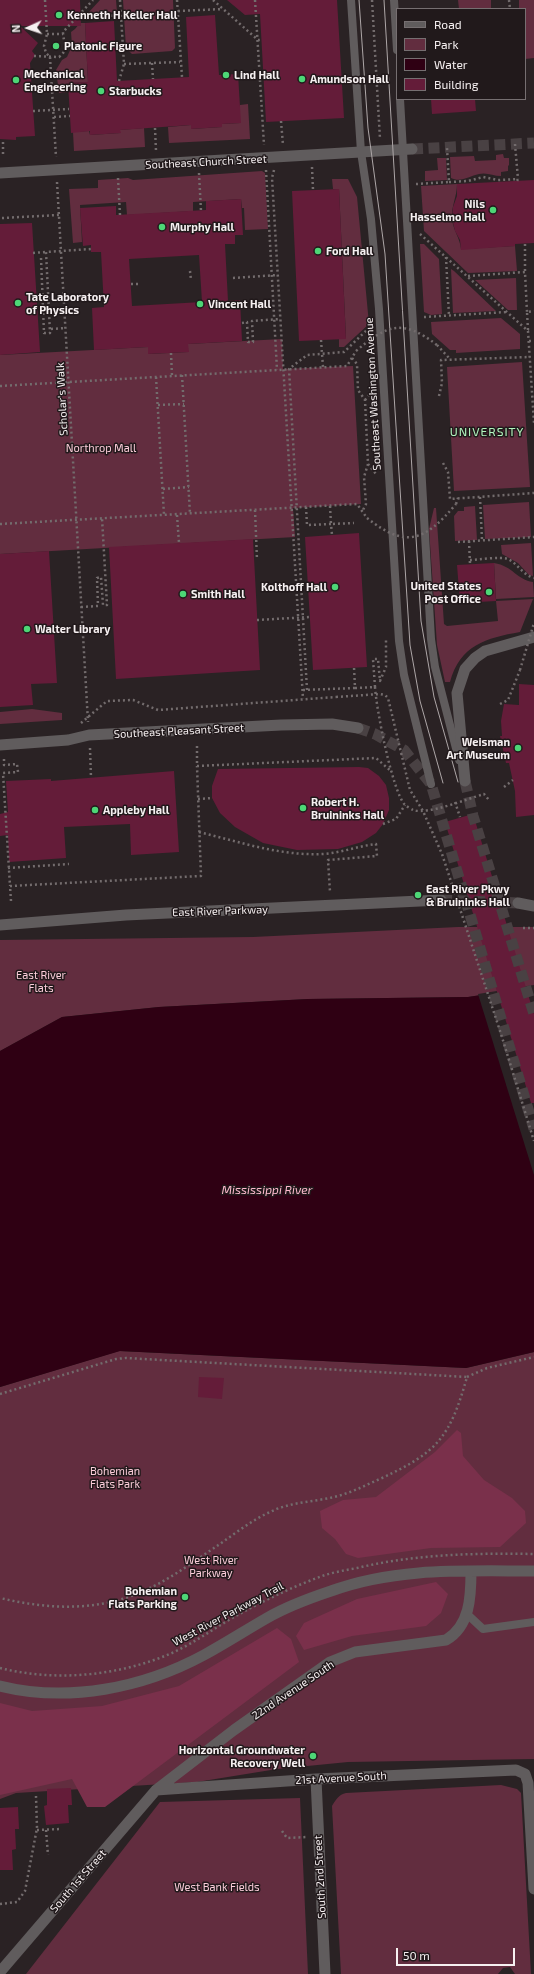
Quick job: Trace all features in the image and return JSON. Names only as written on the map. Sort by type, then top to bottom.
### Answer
[{"type":"street","name":"Southeast Church Street","points":[[0,173],[265,158],[281,162],[311,156],[407,150]]},
{"type":"street","points":[[465,781],[457,693],[465,669],[474,658],[485,651],[534,637]]},
{"type":"street","name":"Southeast Pleasant Street","points":[[0,745],[68,740],[88,735],[281,725],[332,724],[358,728]]},
{"type":"street","name":"East River Parkway","points":[[0,925],[126,915],[441,900]]},
{"type":"street","points":[[518,903],[534,906]]},
{"type":"street","points":[[0,1686],[45,1692],[78,1692],[113,1688],[150,1679],[177,1668],[204,1655],[269,1617],[332,1590],[390,1576],[446,1570],[534,1571]]},
{"type":"street","name":"22nd Avenue South","points":[[156,1790],[234,1730],[330,1662],[356,1652],[446,1640],[454,1635],[467,1614],[471,1594],[471,1571]]},
{"type":"street","name":"21st Avenue South","points":[[156,1790],[316,1779],[516,1770],[525,1774],[528,1783],[534,1889]]},
{"type":"street","name":"South 2nd Street","points":[[316,1779],[325,1974]]},
{"type":"street","name":"South 1st Street","points":[[0,1972],[156,1790]]},
{"type":"lane","name":"Southeast Washington Avenue","points":[[351,0],[361,152],[371,219],[377,281],[399,641],[407,689],[431,784]]},
{"type":"lane","points":[[394,0],[396,33]]},
{"type":"lane","points":[[400,100],[407,150],[431,640],[435,667],[465,781]]},
{"type":"lane","points":[[467,1614],[483,1629],[534,1622]]},
{"type":"path","points":[[45,0],[47,34],[44,46],[46,53],[50,57]]},
{"type":"path","points":[[63,34],[93,0]]},
{"type":"path","points":[[119,81],[124,64],[120,0]]},
{"type":"path","points":[[177,0],[182,77]]},
{"type":"path","points":[[213,0],[259,40]]},
{"type":"path","points":[[255,0],[259,40],[277,370]]},
{"type":"path","points":[[372,0],[380,152]]},
{"type":"path","points":[[178,12],[224,9]]},
{"type":"path","points":[[76,18],[121,15]]},
{"type":"path","points":[[47,34],[63,34]]},
{"type":"path","points":[[34,56],[59,57],[64,53],[66,47],[63,34]]},
{"type":"path","name":"Scholar's Walk","points":[[50,57],[88,723]]},
{"type":"path","points":[[124,64],[180,62]]},
{"type":"path","points":[[152,63],[153,79]]},
{"type":"path","points":[[33,111],[69,108]]},
{"type":"path","points":[[54,117],[70,116]]},
{"type":"path","points":[[281,121],[281,162],[275,169],[272,178],[293,508],[303,699]]},
{"type":"path","points":[[155,128],[155,137]]},
{"type":"path","points":[[3,140],[3,154]]},
{"type":"path","points":[[414,184],[468,181],[483,177],[498,180],[517,180],[515,144]]},
{"type":"path","points":[[447,148],[449,182]]},
{"type":"path","points":[[311,156],[313,190]]},
{"type":"path","points":[[198,162],[201,211]]},
{"type":"path","points":[[117,167],[120,215]]},
{"type":"path","points":[[2,218],[59,215]]},
{"type":"path","points":[[417,231],[528,331]]},
{"type":"path","points":[[525,244],[527,312],[534,423]]},
{"type":"path","points":[[33,253],[91,249]]},
{"type":"path","points":[[41,258],[44,333],[50,333],[46,252]]},
{"type":"path","points":[[446,257],[449,316]]},
{"type":"path","points":[[190,271],[191,280]]},
{"type":"path","points":[[468,276],[525,272]]},
{"type":"path","points":[[233,278],[278,275]]},
{"type":"path","points":[[131,284],[138,284]]},
{"type":"path","points":[[422,318],[507,312]]},
{"type":"path","points":[[527,312],[534,312]]},
{"type":"path","points":[[242,323],[247,322],[248,342],[253,342],[252,321],[280,319]]},
{"type":"path","points":[[289,369],[307,355],[344,352],[372,325]]},
{"type":"path","points":[[51,329],[66,328]]},
{"type":"path","points":[[0,386],[347,366],[356,351],[376,335],[385,330],[397,328],[414,331],[439,347],[450,359]]},
{"type":"path","points":[[321,340],[323,367]]},
{"type":"path","points":[[529,341],[534,341]]},
{"type":"path","points":[[170,353],[172,376]]},
{"type":"path","points":[[439,396],[442,383],[441,360],[530,356]]},
{"type":"path","points":[[352,358],[357,364],[358,390],[365,400],[368,464],[364,477],[366,504],[362,512]]},
{"type":"path","points":[[289,369],[307,690]]},
{"type":"path","points":[[182,375],[190,514]]},
{"type":"path","points":[[156,377],[164,515]]},
{"type":"path","points":[[158,405],[184,404]]},
{"type":"path","points":[[443,463],[448,472],[450,499],[534,494]]},
{"type":"path","points":[[163,489],[189,488]]},
{"type":"path","points":[[480,497],[482,540]]},
{"type":"path","points":[[0,524],[357,504],[367,518],[380,529],[391,535],[403,537],[416,536],[428,532],[437,525],[456,504],[458,498]]},
{"type":"path","points":[[330,506],[332,535]]},
{"type":"path","points":[[306,507],[307,525],[354,523]]},
{"type":"path","points":[[255,510],[257,560]]},
{"type":"path","points":[[177,515],[179,543]]},
{"type":"path","points":[[81,607],[98,606],[97,578],[102,577],[103,605],[107,605],[102,518]]},
{"type":"path","points":[[458,542],[534,537]]},
{"type":"path","points":[[469,541],[470,564]]},
{"type":"path","points":[[470,560],[504,558],[534,578]]},
{"type":"path","points":[[257,620],[310,617]]},
{"type":"path","points":[[500,704],[508,700],[520,670],[534,623]]},
{"type":"path","points":[[379,678],[378,659],[373,659],[376,705],[392,772],[398,791],[405,805],[413,810],[423,811],[484,794],[489,800]]},
{"type":"path","points":[[354,667],[355,688]]},
{"type":"path","points":[[303,690],[375,687]]},
{"type":"path","points":[[88,718],[107,701],[133,700],[158,710],[231,706],[375,694],[385,695],[388,698],[410,790],[423,811],[442,854],[534,1141]]},
{"type":"path","points":[[89,744],[90,778]]},
{"type":"path","points":[[10,886],[201,876],[197,746]]},
{"type":"path","points":[[198,766],[376,758],[392,772]]},
{"type":"path","points":[[4,759],[4,765],[17,764],[18,772],[3,773],[11,901]]},
{"type":"path","points":[[504,787],[513,780]]},
{"type":"path","points":[[198,799],[212,798]]},
{"type":"path","points":[[455,802],[460,817]]},
{"type":"path","points":[[382,824],[396,819],[405,805]]},
{"type":"path","points":[[199,832],[268,850],[295,853],[340,852],[376,844],[377,856],[328,860],[330,892]]},
{"type":"path","points":[[8,868],[69,864]]},
{"type":"path","points":[[523,928],[534,928]]},
{"type":"path","points":[[0,1394],[116,1359],[126,1358],[467,1377],[487,1368],[534,1357]]},
{"type":"path","points":[[0,1598],[42,1606],[82,1607],[117,1601],[150,1588],[269,1512],[289,1505],[348,1493],[409,1465],[424,1456],[436,1445],[447,1430],[459,1404],[467,1377]]},
{"type":"path","name":"West River Parkway Trail","points":[[0,1668],[45,1674],[75,1675],[109,1672],[141,1664],[170,1653],[196,1641],[242,1613],[283,1592],[326,1575],[409,1557],[473,1553],[534,1554]]},
{"type":"path","points":[[0,1904],[17,1902],[25,1891],[37,1830],[36,1796]]},
{"type":"path","points":[[37,1830],[61,1829]]},
{"type":"path","points":[[46,1830],[48,1855]]},
{"type":"path","points":[[282,1831],[286,1838],[318,1837]]},
{"type":"green space","points":[[100,0],[116,0],[117,12],[90,14],[89,12]]},
{"type":"green space","points":[[123,0],[173,0],[175,48],[172,51],[132,54],[126,48]]},
{"type":"green space","points":[[458,0],[491,0],[491,8],[459,8]]},
{"type":"green space","points":[[519,0],[534,0],[534,58],[526,59],[526,8],[519,8]]},
{"type":"green space","points":[[80,23],[85,23],[88,82],[68,83],[68,92],[59,93],[56,70],[62,60],[67,57],[72,46],[71,32]]},
{"type":"green space","points":[[248,104],[250,139],[169,143],[168,127],[191,125],[191,129],[222,127],[222,124],[240,123],[240,105]]},
{"type":"green space","points":[[144,128],[145,147],[74,151],[73,132],[89,131],[90,135],[120,133],[120,130]]},
{"type":"green space","points":[[503,154],[504,158],[509,158],[509,165],[508,171],[501,172],[501,176],[482,174],[458,180],[451,178],[450,157],[474,156],[475,161],[496,160],[496,155]]},
{"type":"green space","points":[[437,158],[446,158],[447,180],[425,181],[425,171],[438,170]]},
{"type":"green space","points":[[262,171],[265,173],[268,229],[245,230],[244,208],[242,208],[241,199],[193,202],[193,211],[127,215],[126,202],[80,205],[82,242],[73,243],[69,189],[98,188],[98,180],[128,178],[133,180]]},
{"type":"green space","points":[[332,179],[348,179],[357,197],[369,324],[344,347],[339,347],[339,339],[346,338],[339,189],[333,189]]},
{"type":"green space","points":[[457,184],[452,210],[452,219],[461,249],[515,246],[517,271],[468,273],[424,231],[421,186]]},
{"type":"green space","points":[[420,244],[424,244],[439,259],[442,314],[431,315],[424,312]]},
{"type":"green space","points":[[451,269],[454,271],[496,311],[453,313]]},
{"type":"green space","points":[[516,278],[517,310],[508,310],[475,280]]},
{"type":"green space","points":[[501,318],[520,334],[520,349],[456,353],[456,350],[450,350],[432,334],[431,322]]},
{"type":"green space","name":"Northrop Mall","points":[[282,339],[283,369],[353,366],[361,504],[293,508],[295,537],[0,554],[0,355],[148,347],[149,354],[188,352],[188,344]]},
{"type":"green space","points":[[522,362],[530,487],[454,491],[447,367]]},
{"type":"green space","points":[[529,502],[531,537],[485,539],[483,505]]},
{"type":"green space","points":[[475,506],[477,540],[455,541],[454,516],[458,511],[464,511],[464,507]]},
{"type":"green space","points":[[434,508],[436,508],[444,624],[447,626],[498,621],[496,601],[533,599],[520,632],[496,637],[476,645],[460,659],[454,669],[450,682],[445,682],[437,645],[429,529]]},
{"type":"green space","points":[[531,543],[533,576],[529,575],[518,563],[502,554],[501,545]]},
{"type":"green space","points":[[494,563],[506,567],[523,579],[533,582],[534,597],[496,599]]},
{"type":"green space","points":[[32,709],[62,713],[62,720],[0,724],[0,712]]},
{"type":"green space","name":"East River Flats","points":[[458,927],[534,927],[534,987],[468,997],[308,999],[159,1007],[62,1017],[0,1051],[0,940],[253,937]]},
{"type":"green space","name":"West River Parkway","points":[[119,1351],[466,1368],[534,1352],[534,1759],[348,1762],[277,1769],[197,1782],[16,1793],[0,1799],[0,1387]]},
{"type":"green space","points":[[501,1785],[517,1789],[521,1793],[531,1974],[515,1974],[510,1967],[503,1968],[498,1974],[341,1974],[332,1806],[338,1798],[346,1793]]},
{"type":"green space","name":"West Bank Fields","points":[[300,1798],[308,1974],[26,1974],[160,1802]]},
{"type":"shaded area","points":[[457,1430],[461,1433],[463,1456],[484,1480],[512,1498],[525,1511],[526,1523],[500,1547],[431,1548],[358,1558],[346,1554],[335,1539],[322,1528],[320,1511],[343,1500],[376,1497],[435,1452]]},
{"type":"shaded area","points":[[436,1582],[448,1594],[441,1613],[426,1626],[352,1636],[304,1650],[296,1636],[304,1623],[357,1599]]},
{"type":"shaded area","points":[[277,1628],[291,1639],[299,1662],[105,1807],[87,1807],[72,1779],[0,1795],[0,1703],[32,1711],[102,1706],[179,1686]]},
{"type":"water","name":"Mississippi River","points":[[534,987],[534,1352],[466,1368],[120,1351],[0,1387],[0,1051],[62,1017],[159,1007],[308,999],[468,997]]},
{"type":"pier","points":[[534,985],[534,1175],[478,994]]},
{"type":"building","name":"Mechanical Engineering","points":[[0,0],[80,0],[81,26],[20,26],[38,43],[32,51],[35,55],[30,63],[35,136],[16,137],[16,140],[0,139]]},
{"type":"building","name":"Amundson Hall","points":[[227,0],[337,0],[344,118],[266,122],[260,14],[245,15]]},
{"type":"building","name":"Lind Hall","points":[[215,15],[219,75],[238,74],[241,123],[222,124],[222,127],[191,129],[191,125],[120,130],[121,133],[90,135],[90,131],[71,133],[68,83],[88,82],[85,23],[114,21],[117,81],[189,77],[186,17]]},
{"type":"building","points":[[431,100],[475,100],[476,111],[432,114]]},
{"type":"building","name":"Nils Hasselmo Hall","points":[[534,180],[534,243],[461,250],[460,240],[455,231],[452,218],[453,207],[457,196],[457,184]]},
{"type":"building","name":"Ford Hall","points":[[339,189],[346,339],[299,341],[292,191]]},
{"type":"building","points":[[241,199],[243,235],[235,235],[235,244],[225,244],[228,301],[240,300],[242,341],[188,344],[189,352],[148,354],[148,347],[94,350],[92,308],[104,307],[101,252],[91,252],[91,245],[83,246],[80,208],[116,206],[116,215],[206,210],[206,201]],"holes":[[[199,255],[202,302],[132,306],[129,259]]]},
{"type":"building","name":"Tate Laboratory of Physics","points":[[32,223],[40,352],[0,355],[0,224]]},
{"type":"building","name":"Kolthoff Hall","points":[[359,533],[367,667],[313,670],[305,537]]},
{"type":"building","name":"Smith Hall","points":[[253,539],[260,670],[116,679],[109,547]]},
{"type":"building","name":"Walter Library","points":[[49,551],[57,683],[31,684],[33,705],[0,707],[0,554]]},
{"type":"building","points":[[494,563],[496,601],[460,603],[457,565]]},
{"type":"building","name":"Weisman Art Museum","points":[[519,684],[534,685],[534,815],[516,817],[515,791],[509,763],[506,763],[500,736],[502,736],[501,721],[504,704],[519,705]]},
{"type":"building","name":"Robert H. Bruininks Hall","points":[[368,768],[379,776],[386,785],[389,798],[389,810],[383,824],[376,833],[362,842],[338,849],[297,850],[263,843],[235,827],[220,813],[212,798],[212,786],[218,769]]},
{"type":"building","name":"Appleby Hall","points":[[174,771],[179,852],[131,855],[130,824],[64,827],[66,858],[9,862],[8,835],[0,836],[0,814],[8,812],[6,781],[51,779],[51,781]]},
{"type":"building","points":[[473,814],[534,1014],[534,1103],[531,1103],[445,822]]},
{"type":"building","points":[[199,1377],[224,1378],[222,1399],[198,1397]]},
{"type":"building","points":[[71,1788],[72,1805],[68,1805],[69,1823],[46,1825],[44,1806],[47,1805],[47,1789]]},
{"type":"building","points":[[18,1807],[19,1829],[15,1829],[16,1849],[12,1850],[13,1870],[0,1870],[0,1808]]},
{"type":"tunnel","points":[[412,149],[534,143]]},
{"type":"tunnel","points":[[358,728],[375,734],[404,750],[431,784],[534,1129]]},
{"type":"tunnel","points":[[465,781],[473,816],[534,1014]]},
{"type":"tunnel","points":[[441,900],[518,903]]},
{"type":"tram line","points":[[359,0],[368,128],[385,254],[410,645],[420,701],[443,783]]},
{"type":"tram line","points":[[384,0],[421,621],[434,697],[458,782]]},
{"type":"place","name":"Kenneth H Keller Hall","points":[[59,15]]},
{"type":"place","name":"Platonic Figure","points":[[56,46]]},
{"type":"place","name":"Lind Hall","points":[[226,75]]},
{"type":"place","name":"Amundson Hall","points":[[302,79]]},
{"type":"place","name":"Mechanical Engineering","points":[[16,80]]},
{"type":"place","name":"Starbucks","points":[[101,91]]},
{"type":"place","name":"Nils Hasselmo Hall","points":[[493,210]]},
{"type":"place","name":"Murphy Hall","points":[[162,227]]},
{"type":"place","name":"Ford Hall","points":[[318,251]]},
{"type":"place","name":"Tate Laboratory of Physics","points":[[18,303]]},
{"type":"place","name":"Vincent Hall","points":[[200,304]]},
{"type":"place","name":"Kolthoff Hall","points":[[335,587]]},
{"type":"place","name":"United States Post Office","points":[[489,592]]},
{"type":"place","name":"Smith Hall","points":[[183,594]]},
{"type":"place","name":"Walter Library","points":[[27,629]]},
{"type":"place","name":"Weisman Art Museum","points":[[518,748]]},
{"type":"place","name":"Robert H. Bruininks Hall","points":[[303,808]]},
{"type":"place","name":"Appleby Hall","points":[[95,810]]},
{"type":"place","name":"East River Pkwy & Bruininks Hall","points":[[418,895]]},
{"type":"place","name":"Bohemian Flats Parking","points":[[185,1597]]},
{"type":"place","name":"Horizontal Groundwater Recovery Well","points":[[313,1756]]},
{"type":"district","name":"UNIVERSITY","points":[[487,432]]},
{"type":"park label","name":"Bohemian Flats Park","points":[[115,1477]]}]
